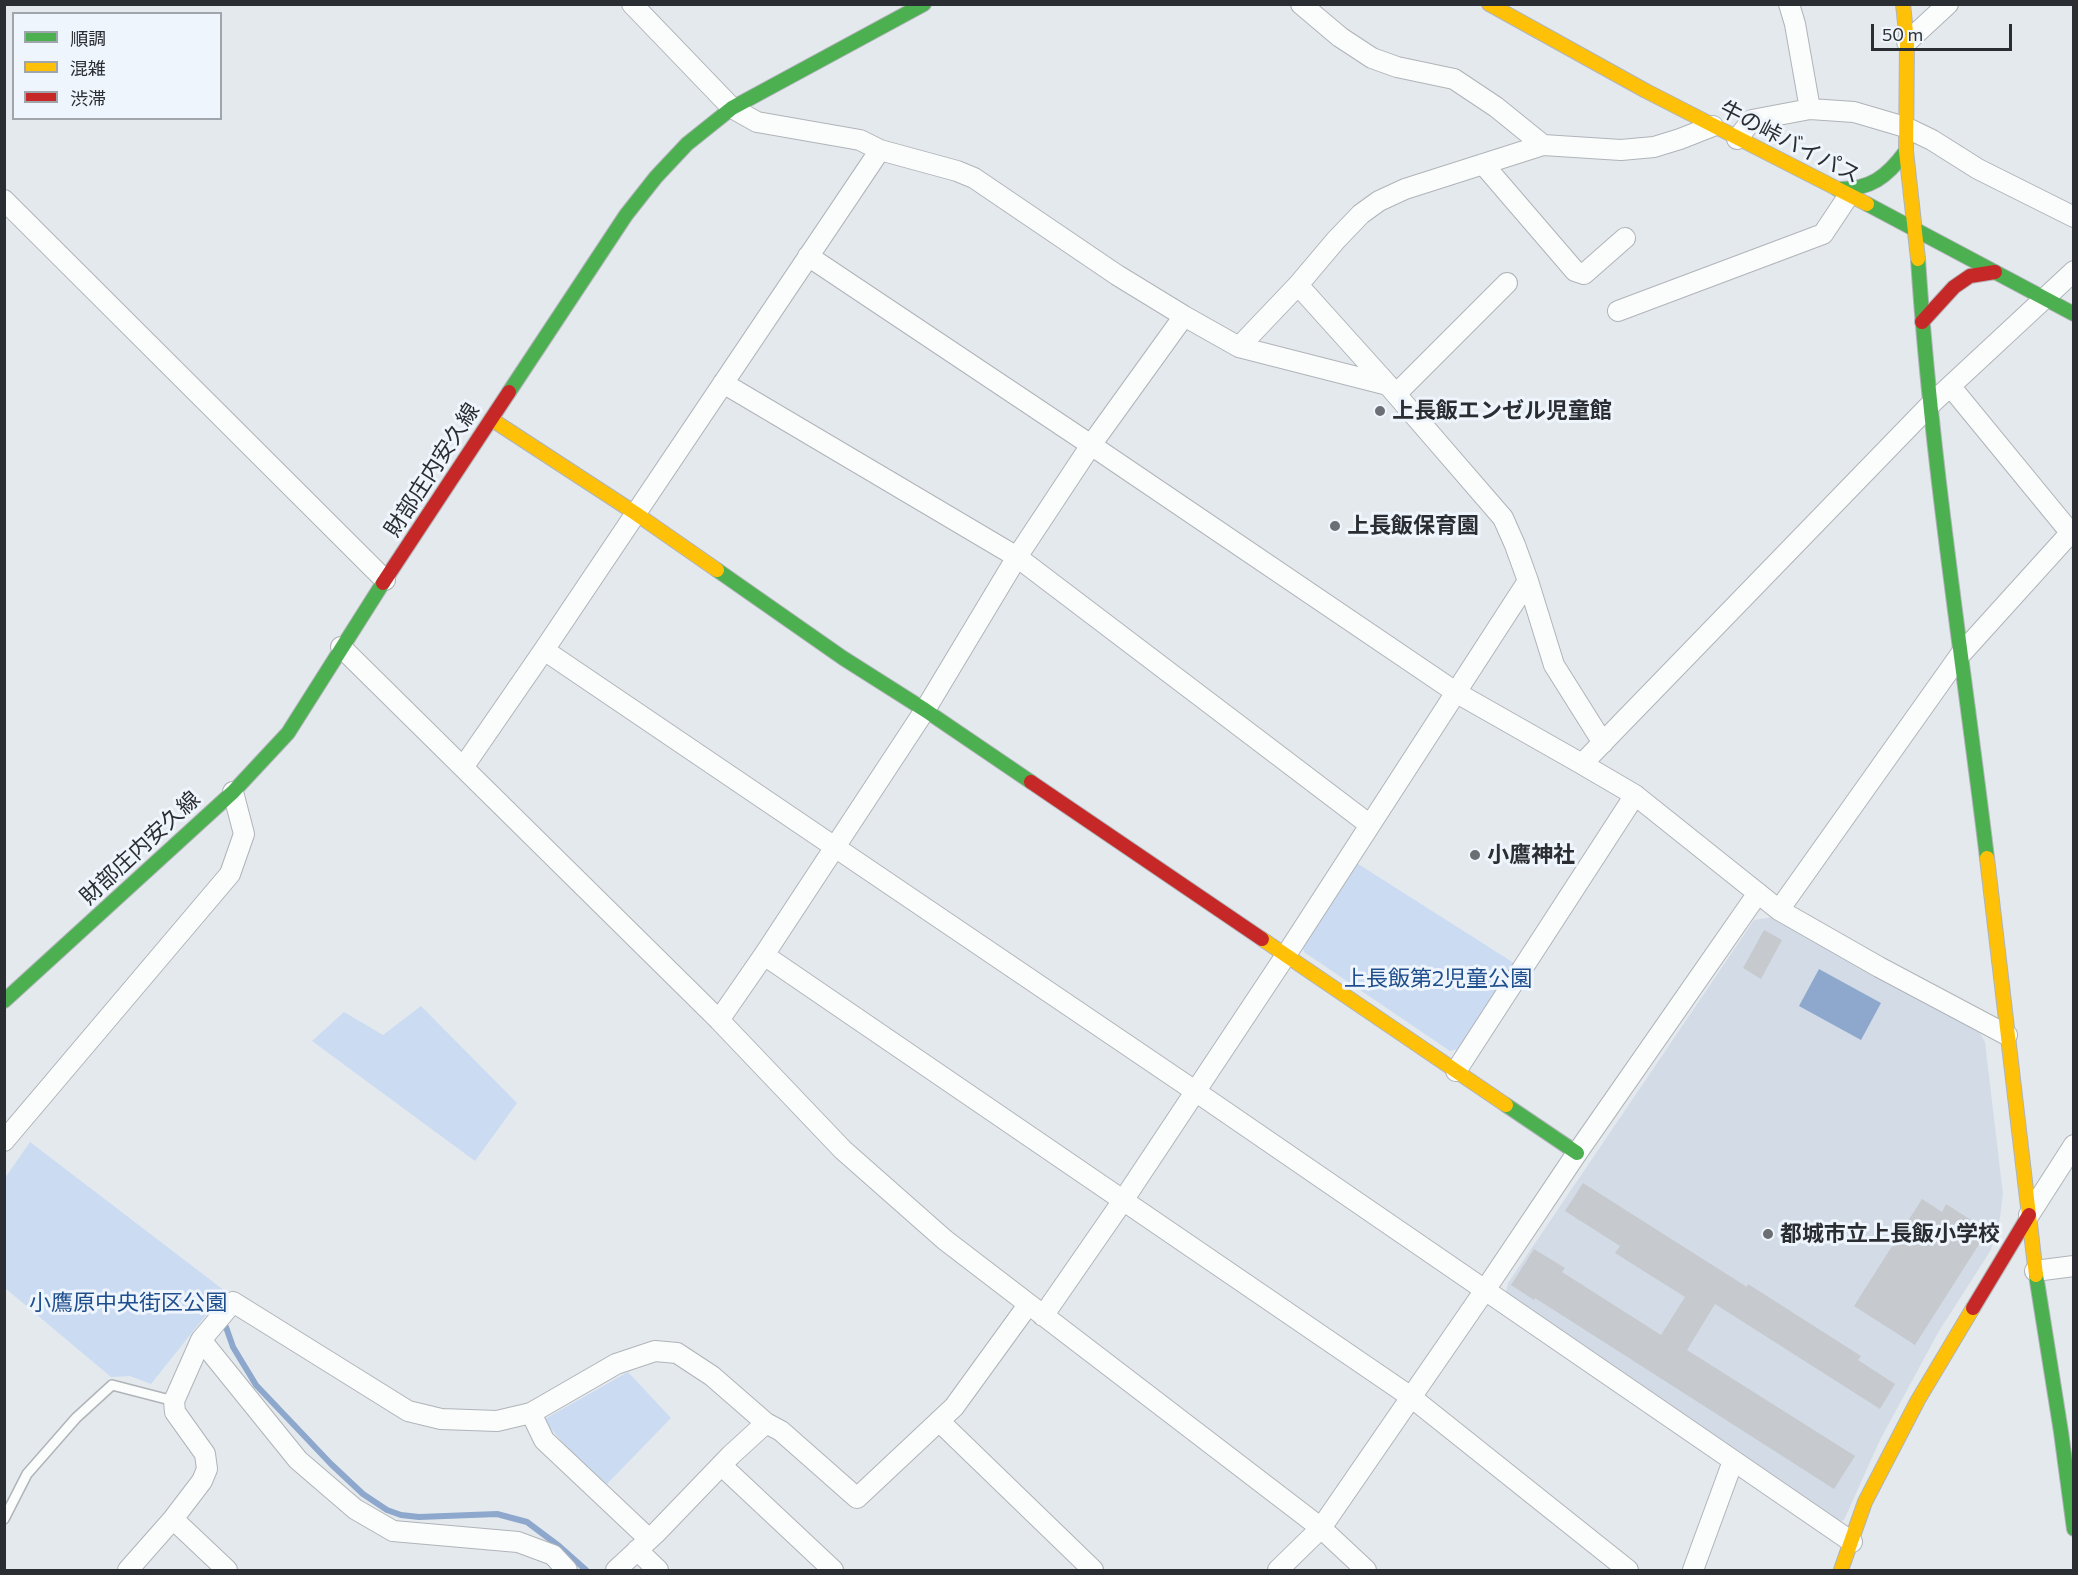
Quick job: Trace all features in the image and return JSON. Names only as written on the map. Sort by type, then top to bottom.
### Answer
[{"type":"main road","name":"財部庄内安久線","points":[[4,1001],[232,792],[288,733],[341,646],[627,216],[650,185],[687,144],[732,108],[924,4]]},
{"type":"main road","name":"牛の峠バイパス","points":[[1489,4],[1549,39],[1737,139],[1916,229],[2073,314]]},
{"type":"main road","points":[[1903,4],[1907,42],[1906,151],[1916,229],[1922,322],[2035,1271],[2067,1431],[2073,1529]]},
{"type":"main road","points":[[1843,192],[1857,189],[1893,170],[1906,151]]},
{"type":"main road","points":[[1922,322],[1954,287],[1970,276],[1995,272]]},
{"type":"main road","points":[[491,418],[635,513],[834,652],[925,710],[1577,1153]]},
{"type":"main road","points":[[1841,1570],[1865,1502],[1918,1400],[2029,1215]]},
{"type":"street","points":[[632,4],[732,108],[757,122],[860,140],[880,150],[957,171],[974,178],[1117,275],[1239,347],[1392,390]]},
{"type":"street","points":[[1301,4],[1340,37],[1372,58],[1397,67],[1454,79],[1496,107],[1543,145]]},
{"type":"street","points":[[1789,4],[1795,24],[1810,109]]},
{"type":"street","points":[[1907,42],[1948,4]]},
{"type":"street","points":[[1737,139],[1752,120],[1810,109],[1854,112],[1905,127],[1932,140],[1978,169],[2073,217]]},
{"type":"street","points":[[1239,347],[1298,285],[1336,240],[1361,214],[1379,201],[1405,189],[1543,145],[1621,150],[1654,147],[1713,126]]},
{"type":"street","points":[[464,766],[880,150]]},
{"type":"street","points":[[1483,164],[1575,271],[1584,274],[1625,238]]},
{"type":"street","points":[[1618,311],[1823,234],[1843,192]]},
{"type":"street","points":[[4,200],[385,580]]},
{"type":"street","points":[[808,256],[1457,693],[1635,795],[1779,910],[1879,967],[2007,1035]]},
{"type":"street","points":[[1582,765],[1932,403],[2073,271]]},
{"type":"street","points":[[1392,390],[1507,283]]},
{"type":"street","points":[[1298,285],[1503,519],[1528,581],[1554,665],[1603,743]]},
{"type":"street","points":[[719,1020],[925,710],[1017,557],[1091,445],[1184,316]]},
{"type":"street","points":[[723,383],[1017,557],[1370,825]]},
{"type":"street","points":[[1779,910],[1960,654],[2072,533],[1951,387]]},
{"type":"street","points":[[128,1570],[173,1519],[202,1481],[207,1469],[205,1454],[175,1412],[174,1401],[201,1340],[233,1302],[408,1411],[441,1419],[498,1421],[531,1413],[616,1364],[655,1351],[677,1353],[712,1376],[766,1423],[781,1431],[856,1498],[954,1407],[1124,1199],[1286,955],[1528,581]]},
{"type":"street","points":[[341,646],[719,1020],[843,1150],[945,1240],[1321,1528],[1366,1570]]},
{"type":"street","points":[[544,650],[1195,1091],[1852,1542]]},
{"type":"street","points":[[4,1141],[230,874],[244,834],[232,792]]},
{"type":"street","points":[[1456,1071],[1635,795]]},
{"type":"street","points":[[1278,1570],[1321,1528],[1758,893]]},
{"type":"street","points":[[764,955],[1411,1397],[1628,1570]]},
{"type":"street","points":[[2029,1215],[2073,1145]]},
{"type":"street","points":[[2035,1271],[2073,1266]]},
{"type":"street","points":[[201,1340],[298,1460],[355,1509],[393,1531],[518,1542],[553,1555],[567,1570]]},
{"type":"street","points":[[531,1413],[544,1440],[643,1544],[658,1570]]},
{"type":"street","points":[[939,1421],[1093,1570]]},
{"type":"street","points":[[616,1570],[766,1423]]},
{"type":"street","points":[[1693,1570],[1733,1461]]},
{"type":"street","points":[[722,1465],[833,1570]]},
{"type":"street","points":[[173,1519],[227,1570]]},
{"type":"lane","points":[[4,1519],[27,1474],[76,1418],[112,1385],[174,1401]]},
{"type":"shaded area","name":"都城市立上長飯小学校","points":[[1773,917],[1978,1030],[1985,1042],[2003,1194],[2000,1218],[1991,1250],[1939,1331],[1880,1440],[1844,1520],[1835,1523],[1506,1292],[1508,1283],[1754,920]]},
{"type":"shaded area","points":[[1819,969],[1881,1003],[1861,1040],[1799,1006]]},
{"type":"green space","name":"上長飯第2児童公園","points":[[1355,862],[1517,965],[1462,1048],[1450,1051],[1304,952],[1302,943]]},
{"type":"green space","points":[[421,1006],[517,1103],[475,1161],[312,1041],[344,1012],[383,1035]]},
{"type":"green space","name":"小鷹原中央街区公園","points":[[30,1142],[225,1291],[151,1384],[130,1376],[111,1377],[5,1288],[5,1178]]},
{"type":"green space","points":[[628,1372],[671,1418],[603,1488],[543,1420]]},
{"type":"building","points":[[1764,930],[1782,940],[1761,979],[1743,968]]},
{"type":"building","points":[[1583,1183],[1861,1356],[1858,1360],[1895,1384],[1880,1409],[1715,1304],[1687,1350],[1855,1456],[1834,1489],[1535,1298],[1534,1300],[1511,1285],[1534,1249],[1565,1268],[1562,1272],[1661,1335],[1685,1297],[1615,1253],[1620,1246],[1565,1211]]},
{"type":"building","points":[[1922,1199],[1942,1212],[1946,1204],[1971,1220],[1966,1227],[1983,1238],[1915,1345],[1854,1306]]},
{"type":"waterway","points":[[226,1327],[233,1347],[256,1385],[331,1464],[363,1494],[387,1510],[401,1515],[419,1517],[497,1514],[527,1522],[586,1570]]},
{"type":"traffic: fast","points":[[509,392],[626,215],[656,177],[687,144],[732,108],[924,4]]},
{"type":"traffic: fast","points":[[1837,189],[1859,187],[1877,180],[1885,175],[1906,151]]},
{"type":"traffic: fast","points":[[1867,204],[2074,314]]},
{"type":"traffic: fast","points":[[1918,259],[1939,484],[1987,858]]},
{"type":"traffic: fast","points":[[717,570],[843,658],[1031,782]]},
{"type":"traffic: fast","points":[[4,1001],[233,792],[288,733],[383,583]]},
{"type":"traffic: fast","points":[[1506,1105],[1577,1153]]},
{"type":"traffic: fast","points":[[2036,1275],[2074,1529]]},
{"type":"traffic: slow","points":[[1489,4],[1646,91],[1867,204]]},
{"type":"traffic: slow","points":[[1903,4],[1907,42],[1906,151],[1918,259]]},
{"type":"traffic: slow","points":[[491,419],[635,513],[717,570]]},
{"type":"traffic: slow","points":[[1987,858],[2036,1275]]},
{"type":"traffic: slow","points":[[1262,939],[1506,1105]]},
{"type":"traffic: slow","points":[[1841,1570],[1865,1502],[1918,1400],[1973,1308]]},
{"type":"traffic: jam","points":[[1922,322],[1954,287],[1970,276],[1995,272]]},
{"type":"traffic: jam","points":[[383,583],[509,392]]},
{"type":"traffic: jam","points":[[1031,782],[1262,939]]},
{"type":"traffic: jam","points":[[1973,1308],[2029,1215]]},
{"type":"place","name":"上長飯エンゼル児童館","points":[[1380,411]]},
{"type":"place","name":"上長飯保育園","points":[[1335,526]]},
{"type":"place","name":"小鷹神社","points":[[1475,855]]},
{"type":"place","name":"都城市立上長飯小学校","points":[[1768,1234]]}]
